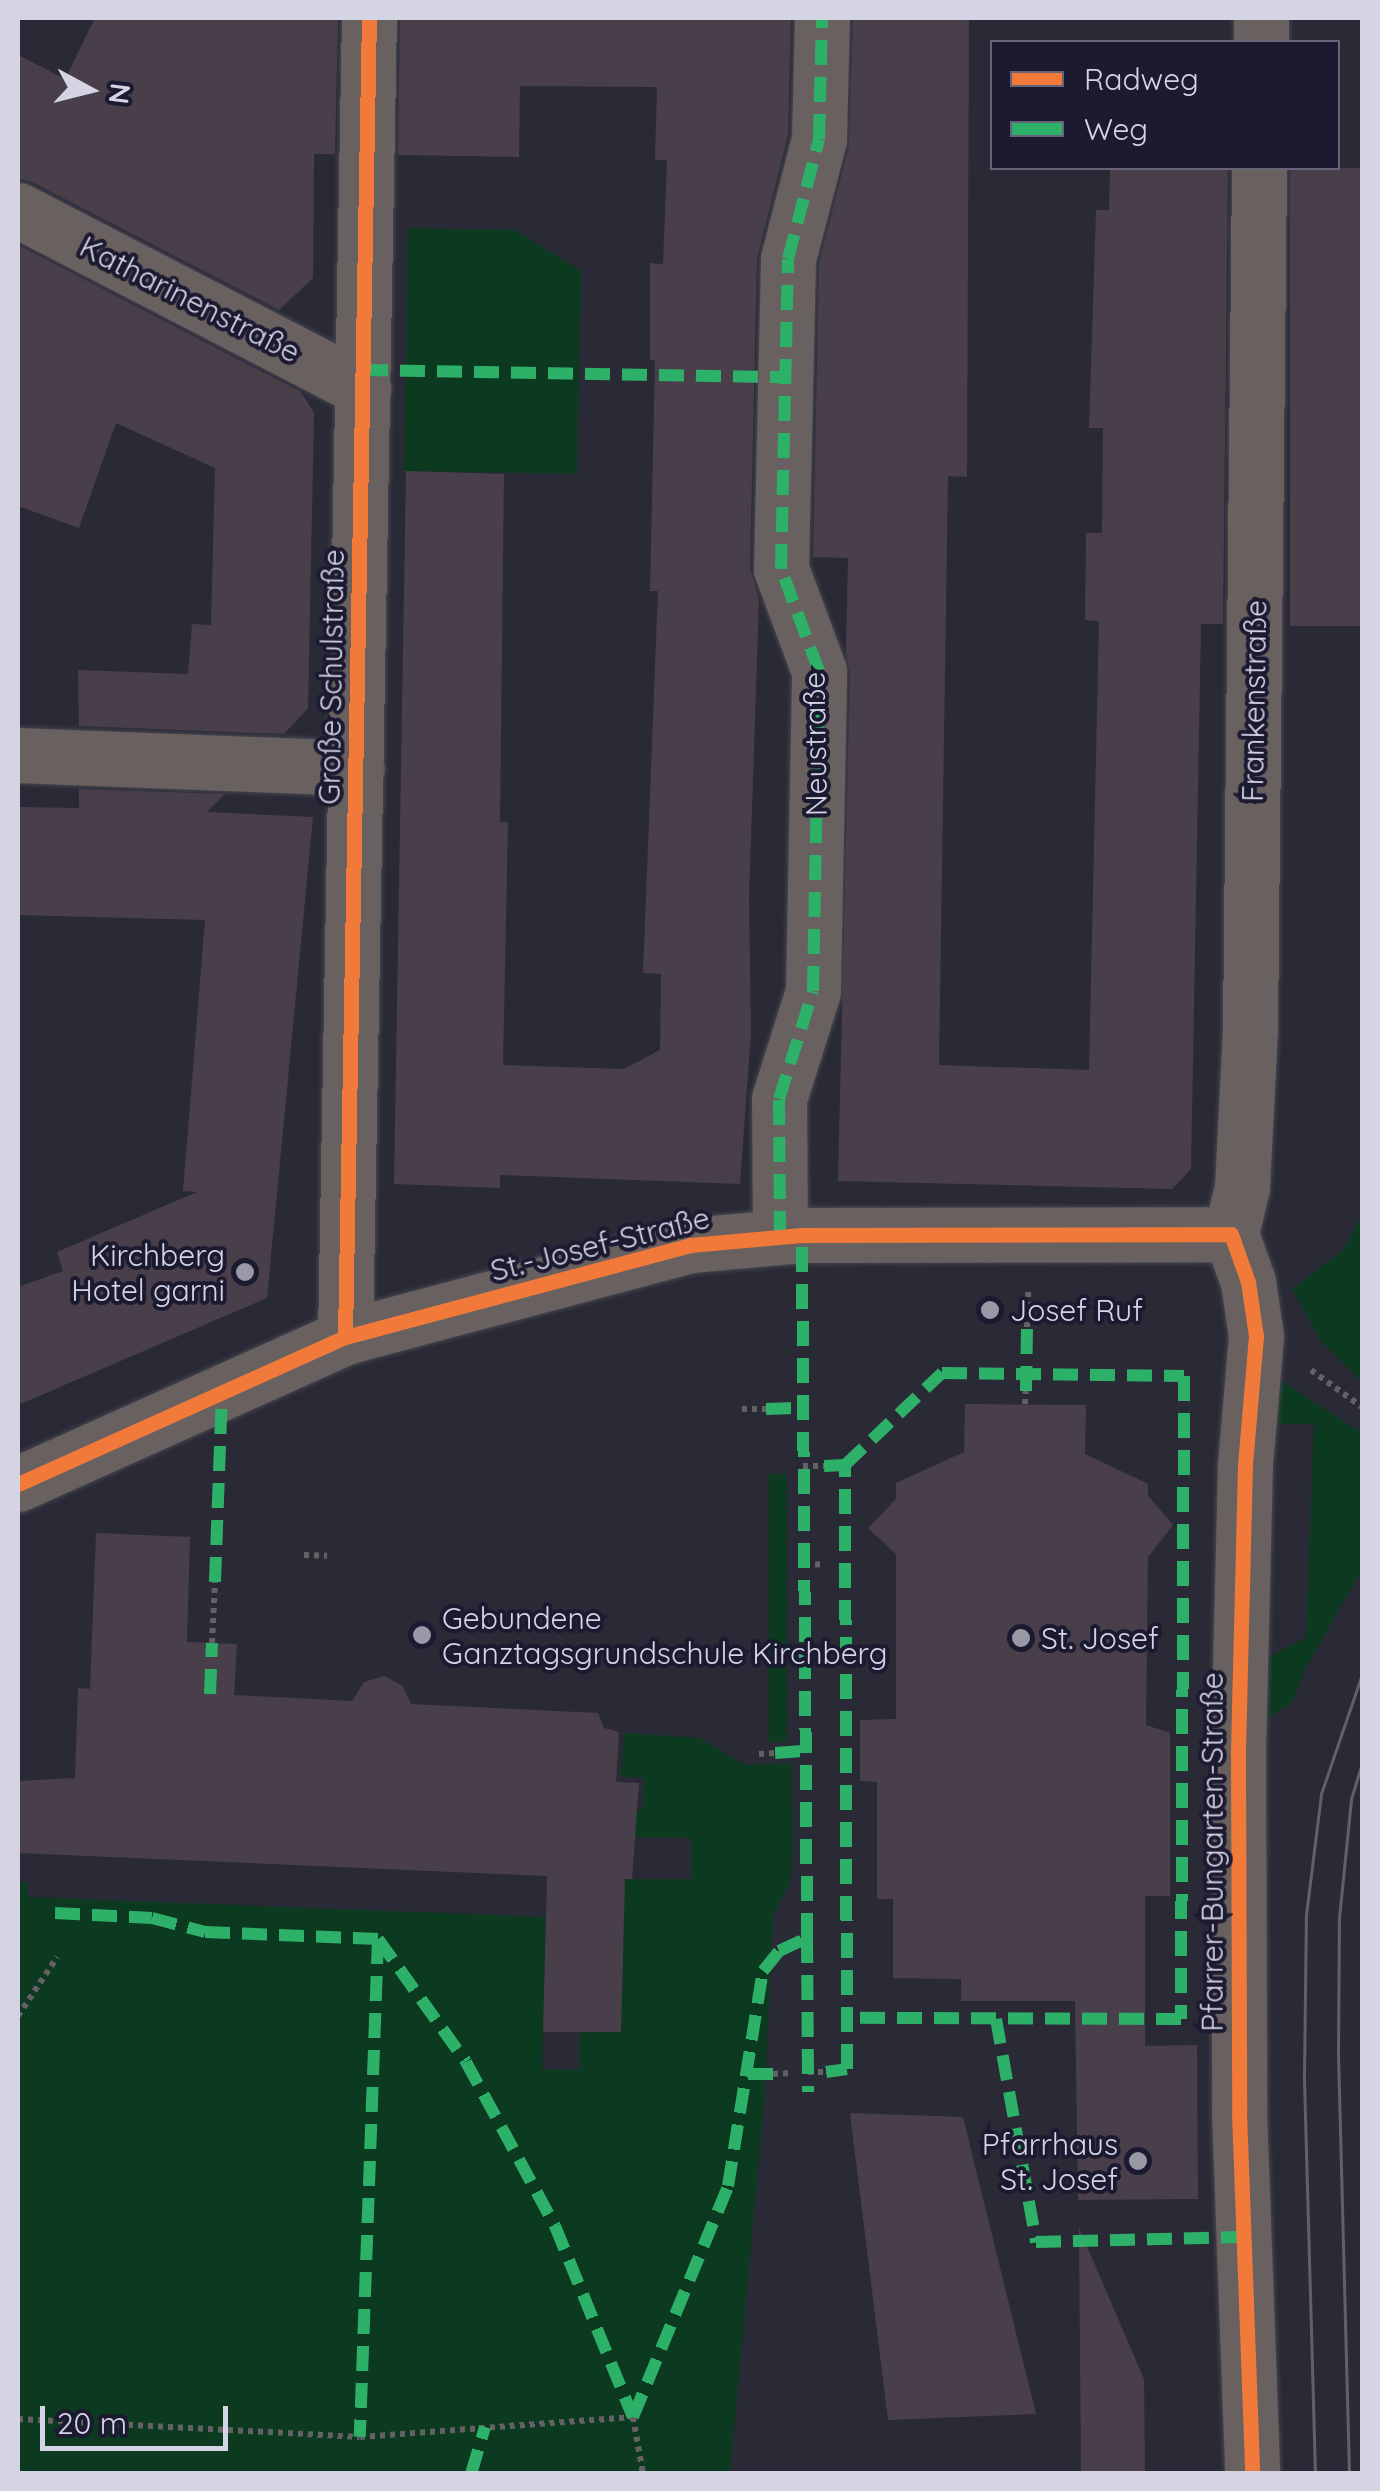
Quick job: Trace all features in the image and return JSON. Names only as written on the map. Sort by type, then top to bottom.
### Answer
[{"type":"street","name":"Große Schulstraße","points":[[344,1337],[368,18]]},
{"type":"street","name":"Neustraße","points":[[780,1236],[779,1100],[814,992],[819,671],[781,569],[788,260],[819,138],[822,18]]},
{"type":"street","name":"Frankenstraße","points":[[1231,1234],[1242,1187],[1250,1028],[1259,170]]},
{"type":"street","name":"Katharinenstraße","points":[[18,210],[363,389]]},
{"type":"street","points":[[18,755],[357,768]]},
{"type":"street","name":"St.-Josef-Straße","points":[[18,1484],[344,1337],[690,1244],[780,1236],[1231,1234]]},
{"type":"street","name":"Pfarrer-Bungarten-Straße","points":[[1231,1234],[1248,1282],[1256,1336],[1245,1464],[1238,1756],[1239,2112],[1252,2474]]},
{"type":"path","points":[[1025,1404],[1026,1391]]},
{"type":"path","points":[[742,1409],[766,1408]]},
{"type":"path","points":[[803,1466],[824,1466]]},
{"type":"path","points":[[304,1555],[327,1556]]},
{"type":"path","points":[[805,1565],[825,1564]]},
{"type":"path","points":[[212,1643],[215,1582]]},
{"type":"path","points":[[758,1754],[776,1752]]},
{"type":"path","points":[[18,2016],[57,1957]]},
{"type":"path","points":[[808,2072],[826,2072]]},
{"type":"path","points":[[772,2074],[792,2073]]},
{"type":"path","points":[[18,2419],[360,2436],[633,2417],[643,2474]]},
{"type":"green space","points":[[408,228],[515,230],[581,271],[577,474],[404,471]]},
{"type":"green space","points":[[1362,1215],[1362,1382],[1321,1341],[1292,1289],[1343,1250]]},
{"type":"green space","points":[[1271,1374],[1362,1433],[1362,1569],[1304,1671],[1293,1702],[1257,1725],[1260,1661],[1306,1638],[1314,1424],[1267,1424]]},
{"type":"green space","points":[[769,1474],[787,1474],[787,1742],[769,1742]]},
{"type":"green space","points":[[624,1733],[700,1738],[745,1765],[791,1763],[790,1882],[773,1917],[765,2095],[730,2473],[18,2473],[18,1882],[27,1882],[28,1897],[546,1917],[542,2069],[579,2070],[580,2032],[621,2031],[625,1879],[691,1879],[691,1838],[619,1837],[620,1809],[642,1810],[644,1778],[621,1776]]},
{"type":"building","points":[[95,18],[338,18],[335,154],[314,154],[313,278],[279,310],[32,182],[18,179],[18,55],[65,79]]},
{"type":"building","points":[[400,18],[791,18],[788,135],[757,258],[750,568],[759,600],[749,897],[751,1033],[740,1184],[500,1175],[500,1188],[394,1184],[406,471],[504,474],[500,822],[508,822],[503,1065],[624,1069],[660,1050],[661,974],[643,973],[658,591],[650,591],[655,360],[650,360],[650,263],[663,264],[667,160],[655,160],[657,87],[520,86],[519,157],[398,155]]},
{"type":"building","points":[[853,18],[969,18],[967,477],[948,476],[939,1065],[1089,1070],[1099,621],[1085,620],[1086,533],[1102,533],[1103,428],[1089,428],[1096,210],[1109,210],[1110,170],[1228,170],[1223,624],[1201,624],[1191,1169],[1172,1189],[838,1181],[850,672],[846,654],[848,558],[813,557],[819,263],[849,146]]},
{"type":"building","points":[[1362,168],[1362,626],[1290,626],[1290,170]]},
{"type":"building","points":[[18,245],[301,392],[314,413],[308,708],[284,734],[79,726],[78,670],[188,674],[192,624],[211,625],[215,468],[116,423],[79,528],[18,506]]},
{"type":"building","points":[[79,789],[225,794],[207,812],[313,817],[267,1298],[18,1405],[18,1287],[63,1271],[57,1252],[197,1192],[183,1191],[205,920],[18,915],[18,807],[79,808]]},
{"type":"building","name":"St. Josef","points":[[965,1404],[1086,1405],[1085,1454],[1148,1484],[1148,1496],[1173,1525],[1148,1557],[1146,1725],[1170,1733],[1170,1896],[1145,1896],[1145,2046],[1197,2045],[1198,2199],[1078,2200],[1075,2001],[961,2001],[961,1979],[893,1978],[893,1899],[877,1899],[877,1782],[860,1781],[860,1720],[896,1719],[896,1554],[868,1528],[896,1499],[896,1483],[964,1452]]},
{"type":"building","points":[[96,1533],[190,1537],[187,1642],[237,1644],[234,1695],[352,1701],[364,1682],[384,1676],[403,1686],[411,1704],[598,1713],[604,1728],[619,1732],[616,1782],[639,1783],[632,1879],[625,1879],[621,2032],[543,2032],[547,1876],[18,1853],[18,1781],[75,1778],[78,1688],[90,1689]]},
{"type":"building","points":[[850,2113],[963,2117],[1036,2414],[888,2420]]},
{"type":"building","points":[[1079,2228],[1144,2379],[1145,2474],[1081,2474]]},
{"type":"tram line","points":[[1315,2474],[1304,2075],[1306,1915],[1321,1794],[1362,1674]]},
{"type":"tram line","points":[[1349,2474],[1338,2056],[1339,1918],[1351,1799],[1362,1763]]},
{"type":"marked path","points":[[780,1236],[779,1099],[813,991],[819,671],[781,569],[788,259],[819,139],[822,18]]},
{"type":"marked path","points":[[363,370],[785,377]]},
{"type":"marked path","points":[[633,2417],[728,2186],[763,1971],[779,1951],[807,1938],[802,1235]]},
{"type":"marked path","points":[[1026,1391],[1027,1327]]},
{"type":"marked path","points":[[824,1466],[845,1465],[942,1373],[1184,1376],[1181,2019],[847,2018]]},
{"type":"marked path","points":[[215,1582],[222,1390]]},
{"type":"marked path","points":[[766,1409],[803,1408]]},
{"type":"marked path","points":[[826,2072],[847,2069],[845,1465]]},
{"type":"marked path","points":[[210,1694],[212,1643]]},
{"type":"marked path","points":[[775,1753],[806,1751]]},
{"type":"marked path","points":[[55,1913],[152,1918],[205,1932],[378,1939],[360,2437]]},
{"type":"marked path","points":[[807,1938],[808,2092]]},
{"type":"marked path","points":[[378,1939],[466,2062],[555,2226],[633,2417]]},
{"type":"marked path","points":[[996,2019],[1036,2242],[1243,2237]]},
{"type":"marked path","points":[[748,2074],[773,2074]]},
{"type":"marked path","points":[[471,2474],[485,2427]]},
{"type":"cycle path","points":[[345,1337],[369,18]]},
{"type":"cycle path","points":[[18,1484],[345,1337],[690,1245],[802,1235],[1231,1234],[1248,1282],[1256,1336],[1245,1464],[1238,1756],[1239,2112],[1252,2474]]},
{"type":"place","name":"Kirchberg Hotel garni","points":[[245,1272]]},
{"type":"place","name":"Josef Ruf","points":[[990,1310]]},
{"type":"place","name":"Gebundene Ganztagsgrundschule Kirchberg","points":[[422,1635]]},
{"type":"place","name":"St. Josef","points":[[1021,1638]]},
{"type":"place","name":"Pfarrhaus St. Josef","points":[[1138,2161]]}]
